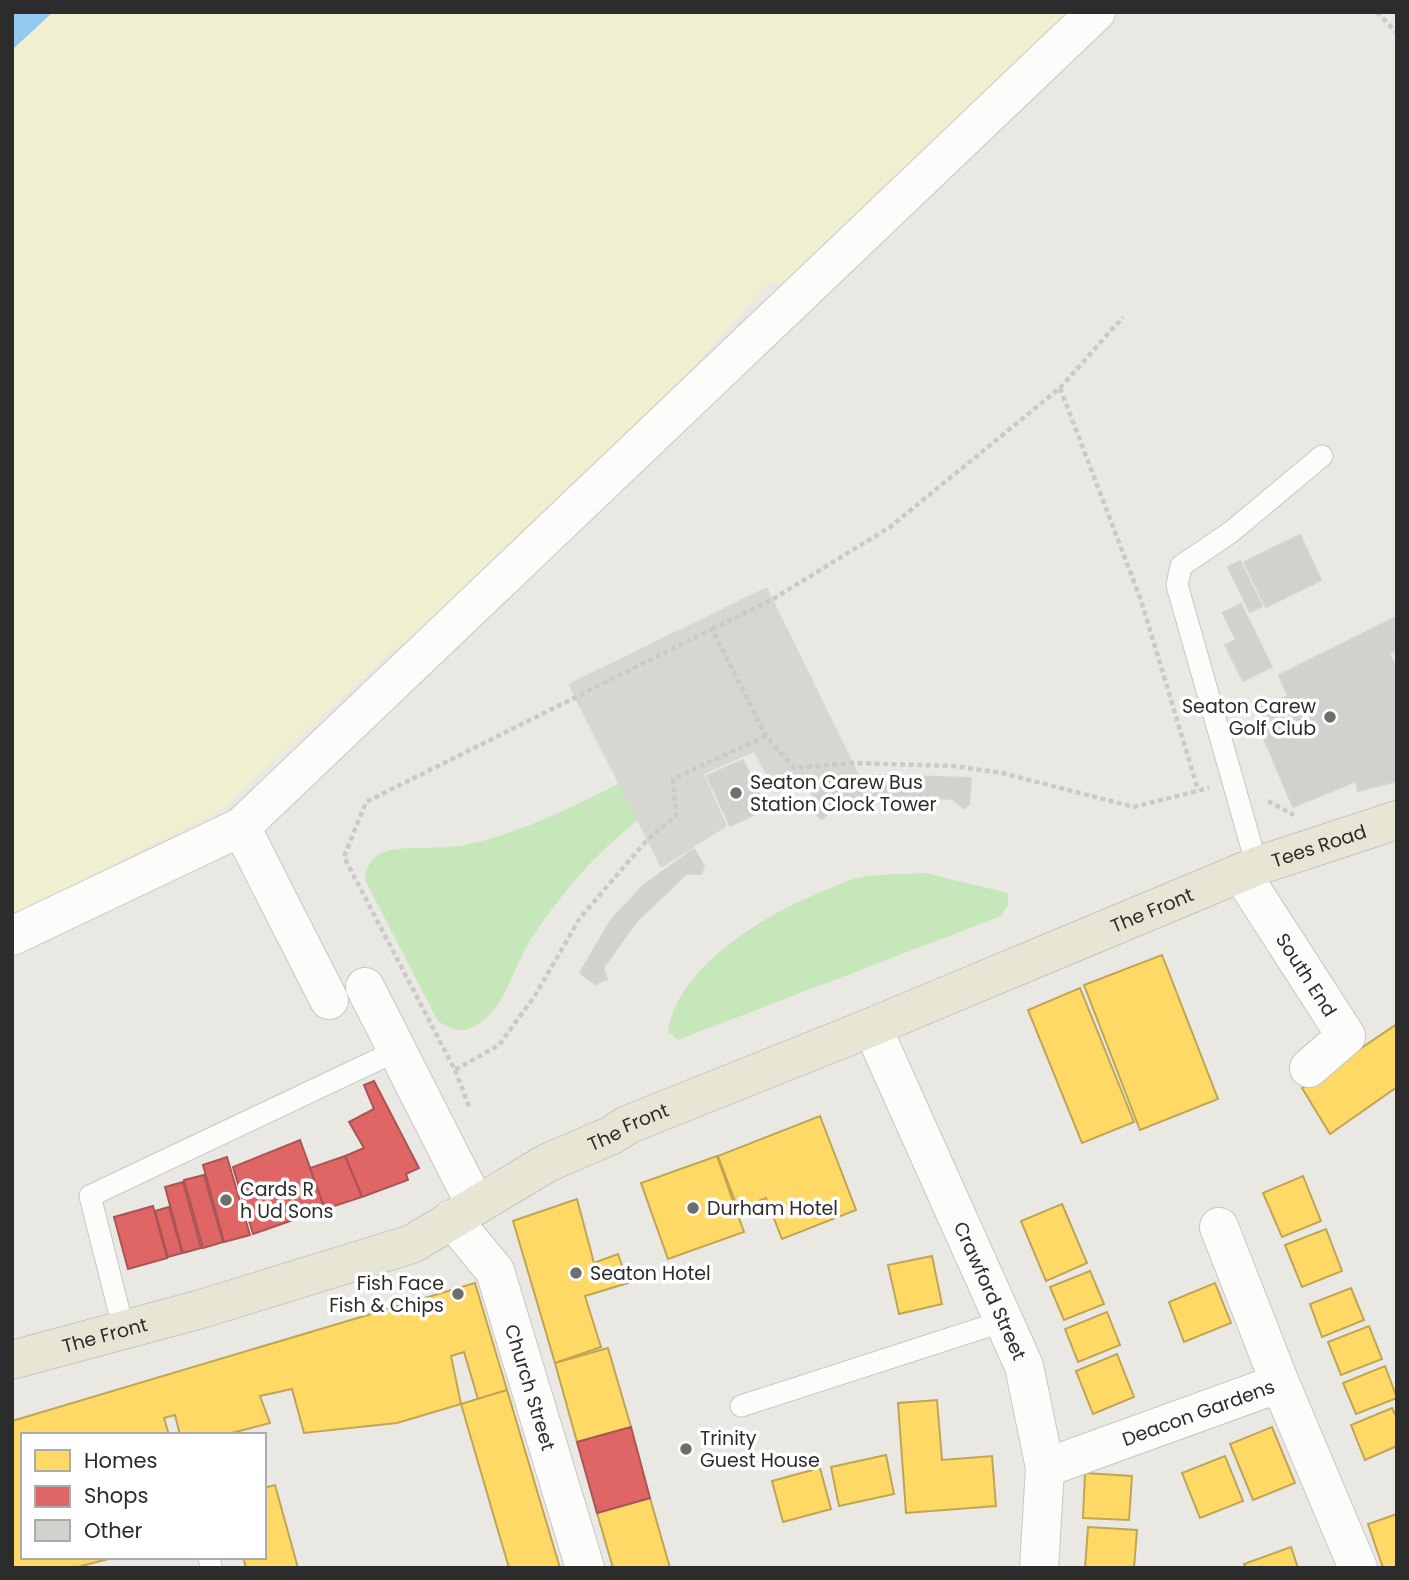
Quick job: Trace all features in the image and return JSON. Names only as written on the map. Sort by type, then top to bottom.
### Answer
[{"type":"main road","name":"Tees Road","points":[[1249,869],[1397,820]]},
{"type":"main road","name":"The Front","points":[[12,1360],[124,1331],[412,1244],[547,1163],[612,1135],[627,1125],[872,1027],[1249,869]]},
{"type":"street","points":[[12,936],[241,827],[1096,12]]},
{"type":"street","points":[[241,827],[323,1002]]},
{"type":"street","name":"South End","points":[[1249,869],[1346,1036],[1309,1068]]},
{"type":"street","name":"Church Street","points":[[365,988],[396,1051],[464,1212],[495,1271],[585,1568]]},
{"type":"street","name":"Crawford Street","points":[[872,1027],[1024,1366],[1045,1468],[1039,1568]]},
{"type":"street","points":[[1219,1227],[1280,1382]]},
{"type":"street","name":"Deacon Gardens","points":[[1045,1468],[1280,1382],[1357,1568]]},
{"type":"lane","points":[[1249,869],[1233,782],[1177,585],[1181,566],[1231,532],[1322,456]]},
{"type":"lane","points":[[323,1002],[365,988]]},
{"type":"lane","points":[[124,1331],[90,1196],[396,1051]]},
{"type":"lane","points":[[741,1406],[1004,1321]]},
{"type":"path","points":[[1377,12],[1396,32]]},
{"type":"path","points":[[766,736],[673,779],[676,816],[648,840],[580,918],[534,997],[499,1045],[455,1070],[344,857],[366,802],[773,599],[890,527],[1060,388],[1122,317]]},
{"type":"path","points":[[1060,388],[1141,600],[1198,790]]},
{"type":"path","points":[[712,629],[766,736],[794,768],[853,763],[955,766],[1002,773],[1134,807],[1233,782],[1294,815],[1307,812]]},
{"type":"shaded area","points":[[767,587],[860,777],[776,794],[754,752],[704,774],[727,826],[661,868],[568,684]]},
{"type":"shaded area","points":[[628,779],[650,811],[615,839],[584,870],[557,903],[531,939],[502,997],[487,1017],[472,1028],[462,1030],[453,1029],[438,1021],[365,880],[373,860],[379,854],[392,850],[455,846],[486,840],[548,818]]},
{"type":"shaded area","points":[[925,873],[1008,893],[1008,905],[1001,916],[678,1040],[668,1031],[675,1006],[690,983],[731,942],[757,925],[782,910],[853,879]]},
{"type":"sand","points":[[12,12],[1071,12],[788,294],[772,280],[708,349],[679,390],[413,650],[402,641],[221,810],[12,916]]},
{"type":"water","points":[[12,12],[53,12],[12,50]]},
{"type":"building: Homes","points":[[1162,955],[1218,1099],[1140,1130],[1084,985]]},
{"type":"building: Homes","points":[[1080,988],[1134,1122],[1082,1143],[1028,1010]]},
{"type":"building: Homes","points":[[1397,1024],[1397,1087],[1330,1134],[1302,1088]]},
{"type":"building: Homes","points":[[820,1116],[856,1210],[782,1239],[766,1198],[738,1209],[718,1156]]},
{"type":"building: Homes","name":"Durham Hotel","points":[[717,1156],[744,1232],[668,1259],[641,1183]]},
{"type":"building: Homes","points":[[1303,1176],[1321,1221],[1282,1237],[1263,1193]]},
{"type":"building: Homes","name":"Seaton Hotel","points":[[577,1199],[594,1263],[618,1254],[628,1283],[585,1296],[601,1347],[555,1363],[513,1221]]},
{"type":"building: Homes","points":[[1062,1204],[1087,1263],[1046,1281],[1021,1221]]},
{"type":"building: Homes","points":[[1326,1229],[1342,1271],[1302,1287],[1285,1245]]},
{"type":"building: Homes","points":[[932,1256],[942,1304],[899,1314],[888,1265]]},
{"type":"building: Homes","points":[[1090,1271],[1104,1304],[1064,1320],[1050,1287]]},
{"type":"building: Homes","points":[[475,1283],[507,1390],[478,1399],[464,1352],[451,1356],[461,1404],[397,1423],[304,1433],[292,1389],[260,1396],[270,1423],[232,1433],[180,1433],[175,1415],[164,1418],[168,1433],[21,1433],[21,1559],[108,1559],[74,1568],[12,1568],[12,1421]]},
{"type":"building: Homes","points":[[1215,1283],[1231,1323],[1184,1342],[1169,1302]]},
{"type":"building: Homes","points":[[1351,1288],[1364,1320],[1322,1337],[1310,1304]]},
{"type":"building: Homes","points":[[1107,1312],[1120,1345],[1078,1362],[1065,1329]]},
{"type":"building: Homes","points":[[1369,1326],[1382,1359],[1341,1375],[1328,1342]]},
{"type":"building: Homes","points":[[608,1348],[631,1427],[577,1442],[555,1363]]},
{"type":"building: Homes","points":[[1117,1354],[1134,1397],[1093,1414],[1076,1371]]},
{"type":"building: Homes","points":[[1385,1366],[1397,1398],[1356,1414],[1343,1383]]},
{"type":"building: Homes","points":[[507,1390],[560,1568],[509,1568],[461,1404]]},
{"type":"building: Homes","points":[[937,1400],[942,1460],[992,1456],[996,1506],[906,1513],[898,1403]]},
{"type":"building: Homes","points":[[1392,1408],[1397,1418],[1397,1446],[1365,1460],[1351,1425]]},
{"type":"building: Homes","points":[[1272,1427],[1295,1483],[1253,1500],[1230,1444]]},
{"type":"building: Homes","points":[[886,1455],[894,1494],[839,1506],[831,1467]]},
{"type":"building: Homes","points":[[1225,1456],[1243,1501],[1200,1518],[1182,1473]]},
{"type":"building: Homes","points":[[820,1468],[831,1509],[783,1522],[772,1481]]},
{"type":"building: Homes","points":[[1085,1473],[1132,1476],[1129,1520],[1083,1518]]},
{"type":"building: Homes","points":[[275,1485],[298,1568],[246,1568],[244,1559],[266,1559],[266,1487]]},
{"type":"building: Homes","points":[[650,1498],[670,1568],[613,1568],[597,1513]]},
{"type":"building: Homes","points":[[1397,1514],[1397,1568],[1383,1568],[1368,1524]]},
{"type":"building: Homes","points":[[1088,1527],[1137,1530],[1134,1568],[1085,1568]]},
{"type":"building: Homes","points":[[1291,1547],[1298,1568],[1246,1568],[1244,1564]]},
{"type":"building: Shops","points":[[374,1081],[419,1168],[406,1174],[408,1180],[362,1197],[345,1156],[364,1148],[349,1122],[374,1109],[364,1085]]},
{"type":"building: Shops","points":[[300,1140],[325,1209],[253,1234],[233,1167]]},
{"type":"building: Shops","points":[[345,1156],[362,1197],[325,1209],[310,1168]]},
{"type":"building: Shops","name":"Cards R h Ud Sons","points":[[227,1157],[250,1235],[224,1242],[203,1165]]},
{"type":"building: Shops","points":[[204,1175],[223,1242],[203,1248],[184,1180]]},
{"type":"building: Shops","points":[[183,1182],[201,1248],[183,1253],[165,1187]]},
{"type":"building: Shops","points":[[153,1206],[167,1258],[128,1269],[114,1217]]},
{"type":"building: Shops","points":[[169,1207],[182,1253],[168,1257],[155,1211]]},
{"type":"building: Shops","points":[[631,1427],[650,1498],[597,1513],[577,1442]]},
{"type":"building: Other","points":[[1300,535],[1321,580],[1266,607],[1244,562]]},
{"type":"building: Other","points":[[1240,561],[1262,606],[1250,612],[1228,567]]},
{"type":"building: Other","points":[[1241,604],[1272,667],[1243,681],[1225,645],[1236,640],[1223,613]]},
{"type":"building: Other","name":"Seaton Carew Golf Club","points":[[1394,618],[1397,649],[1389,654],[1397,668],[1397,781],[1358,791],[1356,781],[1293,807],[1260,729],[1268,726],[1260,708],[1288,696],[1279,675]]},
{"type":"building: Other","name":"Seaton Carew Bus Station Clock Tower","points":[[743,760],[766,809],[730,826],[707,776]]},
{"type":"building: Other","points":[[879,775],[971,778],[969,804],[964,808],[952,799],[882,796],[828,806],[827,814],[822,819],[816,814],[811,788]]},
{"type":"building: Other","points":[[694,849],[704,866],[701,874],[686,874],[637,921],[603,968],[607,979],[596,984],[580,973],[611,920],[644,885]]},
{"type":"place","name":"Seaton Carew Golf Club","points":[[1330,717]]},
{"type":"place","name":"Seaton Carew Bus Station Clock Tower","points":[[736,793]]},
{"type":"place","name":"Cards R h Ud Sons","points":[[226,1200]]},
{"type":"place","name":"Durham Hotel","points":[[693,1208]]},
{"type":"place","name":"Seaton Hotel","points":[[576,1273]]},
{"type":"place","name":"Fish Face Fish & Chips","points":[[458,1294]]},
{"type":"place","name":"Trinity Guest House","points":[[686,1449]]}]
